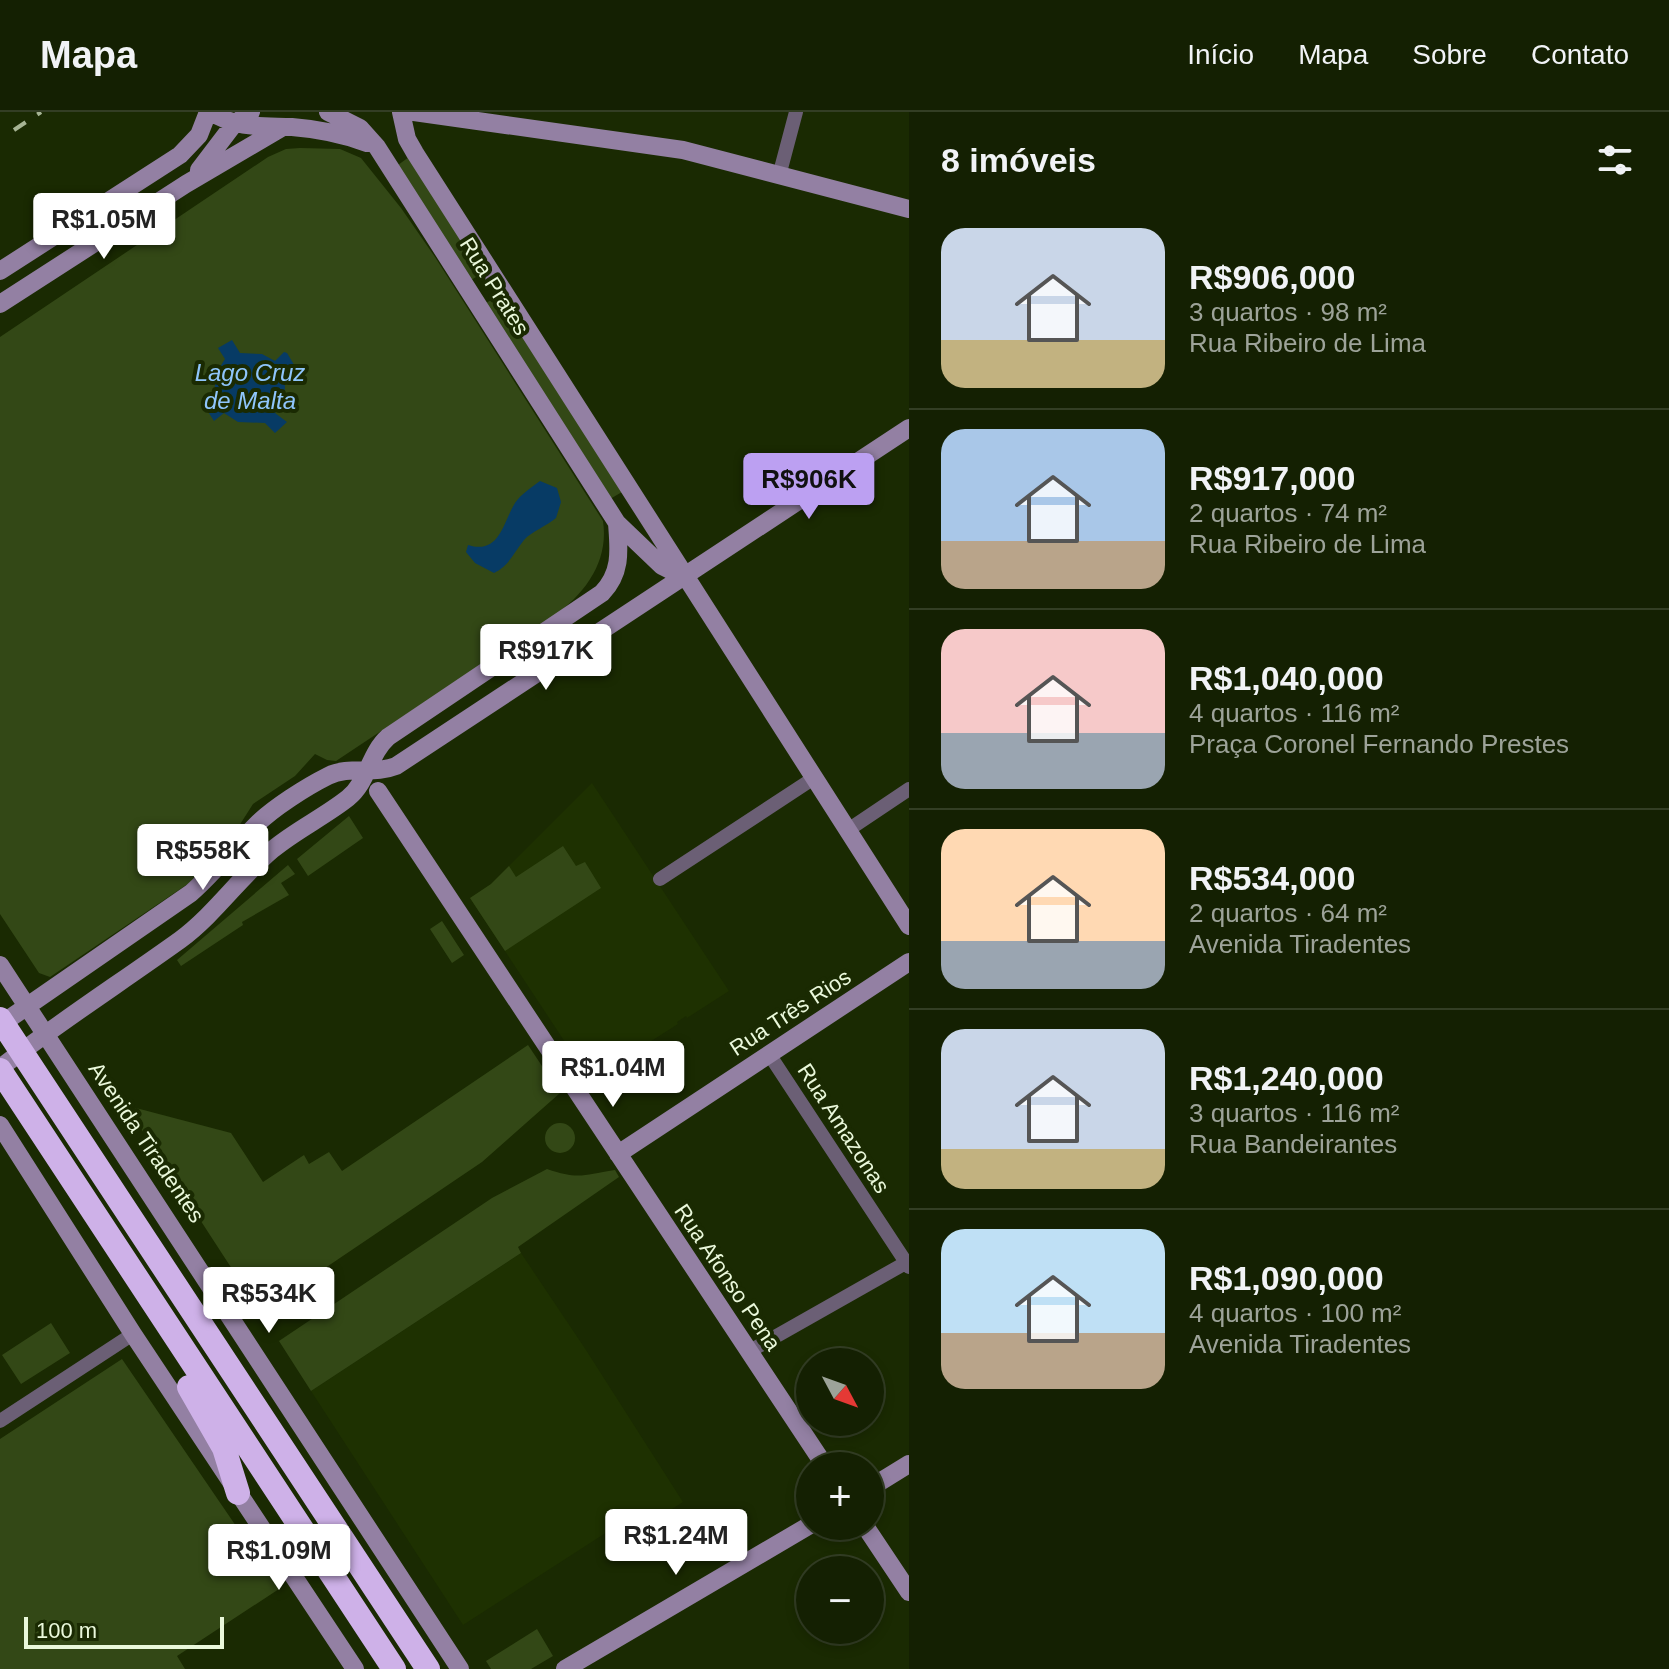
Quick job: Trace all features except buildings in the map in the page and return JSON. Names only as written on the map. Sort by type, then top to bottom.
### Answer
[{"type":"highway","points":[[1,1023],[428,1669]]},
{"type":"highway","points":[[0,1069],[394,1669]]},
{"type":"highway","points":[[155,1308],[161,1336],[224,1448],[238,1493]]},
{"type":"main road","points":[[0,271],[192,145],[204,127],[209,112],[234,124],[343,134],[377,147]]},
{"type":"main road","points":[[186,184],[234,124],[251,112]]},
{"type":"main road","name":"Rua Prates","points":[[328,112],[360,128],[377,147],[617,523],[662,566],[684,577]]},
{"type":"main road","name":"Rua Prates","points":[[401,112],[411,146],[909,926]]},
{"type":"main road","points":[[414,112],[683,150],[909,209]]},
{"type":"main road","points":[[0,304],[186,184],[283,127]]},
{"type":"main road","points":[[82,218],[98,240]]},
{"type":"main road","points":[[472,295],[496,280]]},
{"type":"main road","points":[[1,1023],[191,893],[268,815],[337,772],[389,769],[909,428]]},
{"type":"main road","points":[[349,798],[368,770],[379,746],[388,737],[602,593],[613,580],[619,565],[617,523]]},
{"type":"main road","points":[[0,1069],[182,938],[209,915],[272,850],[349,798],[378,791],[389,769]]},
{"type":"main road","name":"Rua Afonso Pena","points":[[378,791],[816,1452]]},
{"type":"main road","name":"Rua Três Rios","points":[[618,1154],[909,962]]},
{"type":"main road","name":"Avenida Tiradentes","points":[[0,965],[460,1669]]},
{"type":"main road","points":[[0,1125],[133,1334],[355,1669]]},
{"type":"main road","points":[[884,1479],[909,1464]]},
{"type":"main road","points":[[565,1669],[796,1533]]},
{"type":"main road","points":[[874,1540],[909,1592]]},
{"type":"street","points":[[779,176],[796,112]]},
{"type":"street","points":[[660,879],[814,778]]},
{"type":"street","points":[[848,830],[909,789]]},
{"type":"street","name":"Rua Amazonas","points":[[769,1054],[908,1264]]},
{"type":"street","points":[[750,1351],[908,1264]]},
{"type":"street","points":[[0,1421],[133,1334]]},
{"type":"shaded area","points":[[286,149],[340,149],[361,158],[401,208],[603,521],[604,536],[599,563],[576,597],[554,616],[336,761],[315,754],[295,776],[253,804],[232,837],[198,877],[50,977],[39,973],[0,914],[0,337],[268,157]]},
{"type":"shaded area","points":[[409,157],[483,273],[471,280],[398,165]]},
{"type":"shaded area","points":[[498,296],[622,492],[610,499],[486,303]]},
{"type":"shaded area","points":[[592,783],[729,991],[590,1080],[470,898],[491,884]]},
{"type":"shaded area","points":[[349,816],[363,838],[308,876],[297,859]]},
{"type":"shaded area","points":[[563,846],[576,866],[585,862],[601,888],[505,951],[470,898],[491,884],[509,866],[516,877]]},
{"type":"shaded area","points":[[288,865],[295,874],[281,883],[289,895],[242,922],[243,925],[181,966],[177,960]]},
{"type":"shaded area","points":[[442,921],[464,955],[452,963],[430,929]]},
{"type":"shaded area","points":[[528,1045],[560,1093],[482,1162],[260,1312],[130,1112],[136,1108],[231,1133],[263,1182],[304,1155],[309,1164],[329,1152],[342,1171]]},
{"type":"shaded area","points":[[560,1123],[566,1124],[574,1132],[574,1144],[566,1152],[560,1153],[554,1152],[546,1144],[545,1138],[546,1132],[554,1124]]},
{"type":"shaded area","points":[[547,1169],[574,1175],[615,1170],[619,1177],[518,1247],[521,1253],[311,1391],[279,1341],[492,1198]]},
{"type":"shaded area","points":[[521,1253],[683,1502],[626,1538],[618,1525],[463,1625],[311,1391]]},
{"type":"shaded area","points":[[51,1323],[70,1353],[21,1384],[2,1355]]},
{"type":"shaded area","points":[[122,1359],[279,1589],[177,1656],[185,1669],[0,1669],[0,1439]]},
{"type":"shaded area","points":[[537,1629],[553,1656],[531,1669],[491,1669],[486,1661]]},
{"type":"water","name":"Lago Cruz de Malta","points":[[232,340],[240,353],[262,354],[275,361],[284,352],[287,353],[296,368],[283,374],[284,394],[275,413],[287,422],[275,433],[265,423],[238,422],[224,413],[214,421],[205,407],[216,400],[216,378],[225,359],[218,348]]},
{"type":"water","points":[[540,481],[557,488],[561,502],[556,518],[527,537],[508,562],[494,573],[475,563],[466,552],[468,545],[479,547],[494,541],[517,500]]},
{"type":"railway","points":[[14,130],[41,112]]}]
